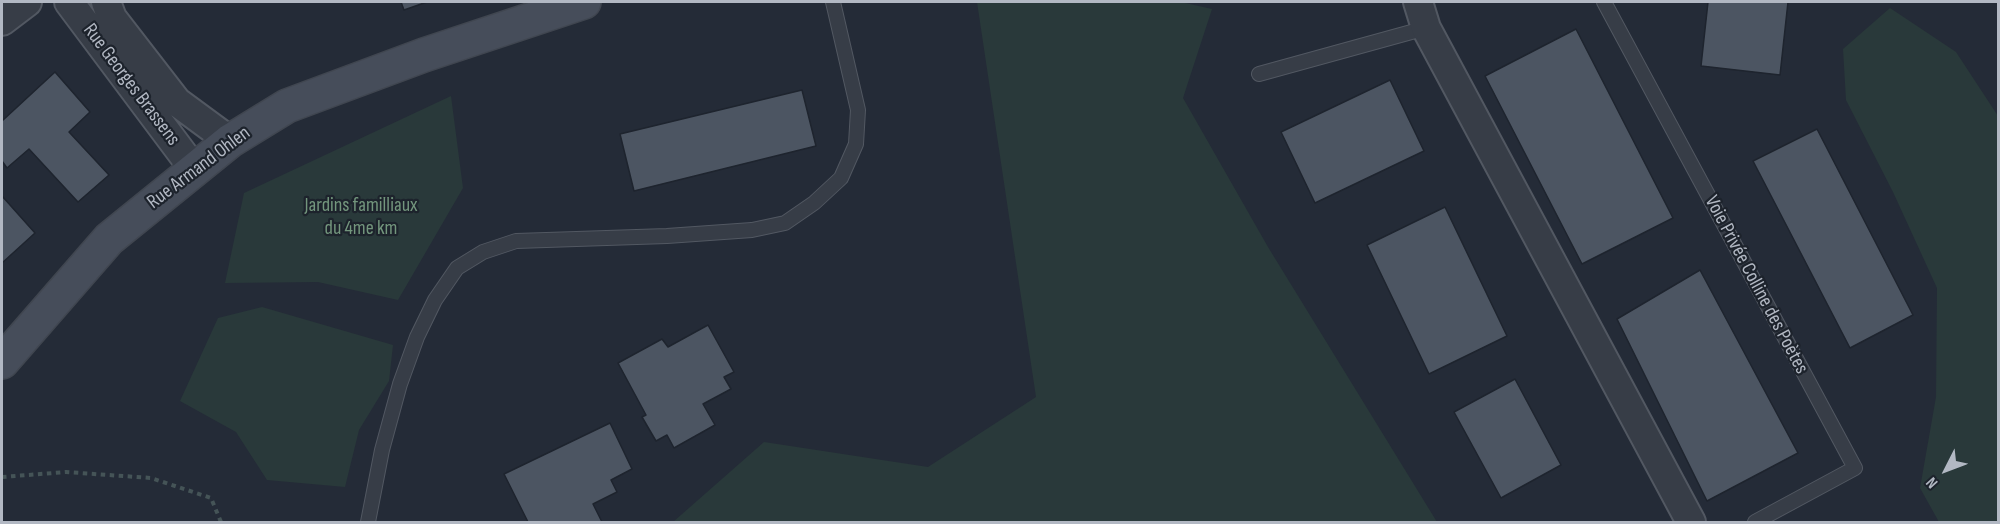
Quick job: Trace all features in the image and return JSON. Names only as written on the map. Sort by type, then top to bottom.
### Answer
[{"type":"main road","name":"Rue Armand Ohlen","points":[[2,362],[109,239],[230,141],[287,106],[424,55],[584,2]]},
{"type":"street","points":[[2,21],[27,2]]},
{"type":"street","name":"Rue Georges Brassens","points":[[69,2],[194,169]]},
{"type":"street","name":"Rue Georges Brassens","points":[[106,2],[112,18],[177,102],[230,141]]},
{"type":"street","points":[[1418,2],[1426,28],[1691,522]]},
{"type":"lane","points":[[368,522],[382,450],[404,374],[417,337],[435,300],[457,268],[483,252],[516,241],[667,236],[752,230],[785,223],[814,203],[841,178],[856,144],[858,110],[832,2]]},
{"type":"lane","name":"Voie Privée Colline des Poètes","points":[[1604,2],[1855,468],[1755,522]]},
{"type":"lane","points":[[1259,74],[1426,28]]},
{"type":"path","points":[[2,477],[66,472],[151,478],[211,498],[221,522]]},
{"type":"green space","points":[[977,2],[1181,2],[1212,9],[1183,98],[1268,247],[1437,522],[673,522],[764,442],[928,467],[1036,397]]},
{"type":"green space","points":[[1890,8],[1956,52],[1998,116],[1998,522],[1939,522],[1920,488],[1936,397],[1937,288],[1893,192],[1846,100],[1843,49]]},
{"type":"green space","name":"Jardins familliaux du 4me km","points":[[451,96],[463,188],[398,300],[318,282],[225,283],[244,193]]},
{"type":"green space","points":[[262,307],[393,345],[389,381],[359,430],[345,487],[267,480],[236,432],[180,401],[218,318]]},
{"type":"building","points":[[401,2],[427,2],[404,10]]},
{"type":"building","points":[[1708,2],[1788,2],[1780,75],[1701,66]]},
{"type":"building","points":[[1576,29],[1673,218],[1582,264],[1485,76]]},
{"type":"building","points":[[55,72],[90,112],[69,132],[109,175],[78,202],[29,149],[7,168],[2,161],[2,121]]},
{"type":"building","points":[[1390,80],[1424,151],[1315,203],[1281,132]]},
{"type":"building","points":[[802,90],[816,146],[634,191],[620,134]]},
{"type":"building","points":[[1817,129],[1913,315],[1850,348],[1753,161]]},
{"type":"building","points":[[2,196],[35,233],[2,263]]},
{"type":"building","points":[[1445,207],[1507,336],[1429,374],[1367,245]]},
{"type":"building","points":[[1700,270],[1798,453],[1707,501],[1617,319]]},
{"type":"building","points":[[708,325],[734,372],[724,377],[731,389],[703,404],[715,425],[674,448],[667,435],[656,441],[642,417],[646,415],[618,363],[662,339],[668,347]]},
{"type":"building","points":[[1515,379],[1561,465],[1501,498],[1454,412]]},
{"type":"building","points":[[610,423],[632,469],[611,480],[617,492],[593,504],[602,522],[528,522],[504,474]]}]
